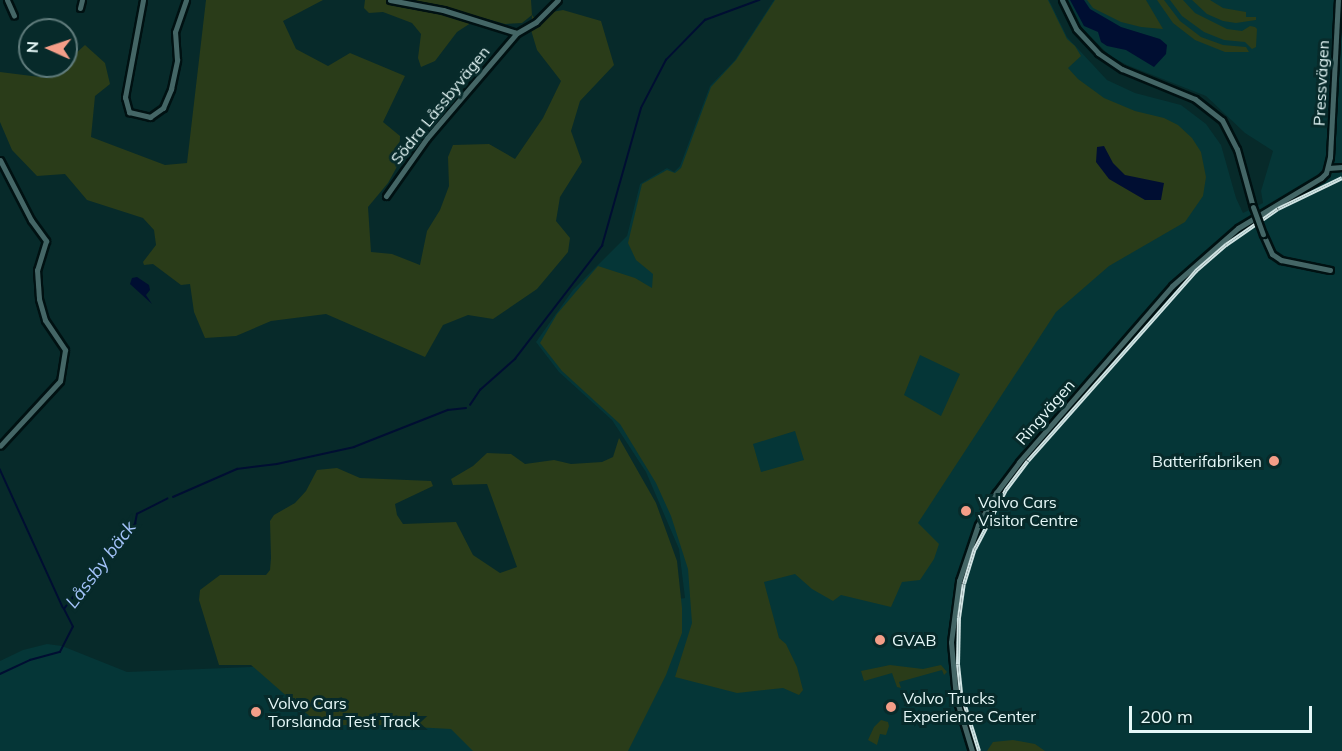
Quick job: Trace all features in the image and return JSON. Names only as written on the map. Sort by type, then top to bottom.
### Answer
[{"type":"street","points":[[7,0],[15,16]]},
{"type":"street","points":[[80,8],[82,0]]},
{"type":"street","points":[[143,0],[125,97],[129,112],[145,117],[159,113],[171,89],[177,60],[175,32],[186,0]]},
{"type":"street","points":[[390,0],[443,10],[517,33]]},
{"type":"street","name":"Södra Låssbyvägen","points":[[386,196],[428,138],[517,33],[536,22],[558,0]]},
{"type":"street","points":[[1062,0],[1076,29],[1098,53],[1122,69],[1194,99],[1221,120],[1237,149],[1253,207],[1272,254],[1281,260],[1330,270]]},
{"type":"street","name":"Pressvägen","points":[[1328,168],[1338,0]]},
{"type":"street","points":[[0,160],[31,220],[46,241],[37,270],[38,292],[45,320],[65,350],[60,381],[0,446]]},
{"type":"street","points":[[1328,168],[1342,167]]},
{"type":"street","name":"Ringvägen","points":[[972,751],[956,698],[951,658],[951,630],[964,562],[991,501],[1019,462],[1192,267],[1256,215],[1321,178],[1328,168]]},
{"type":"shaded area","points":[[774,0],[1049,0],[1067,37],[1107,80],[1135,93],[1181,105],[1206,124],[1221,145],[1236,198],[1243,213],[1263,203],[1261,191],[1273,151],[1245,133],[1206,96],[1110,56],[1082,28],[1068,0],[1342,0],[1342,751],[0,751],[0,661],[23,650],[47,644],[62,646],[127,672],[251,667],[325,652],[685,598],[679,549],[646,472],[612,420],[559,372],[536,342],[573,290],[627,236],[640,184],[667,168],[674,172],[680,166],[710,86],[735,60]]},
{"type":"green space","points":[[206,0],[323,0],[283,21],[296,49],[328,66],[350,53],[405,76],[383,122],[400,136],[399,163],[388,183],[368,207],[371,252],[392,254],[420,265],[427,231],[440,210],[449,186],[448,157],[453,145],[489,144],[515,159],[543,118],[561,81],[537,50],[531,30],[532,15],[539,24],[552,12],[563,10],[601,21],[614,65],[580,101],[571,131],[582,162],[560,197],[556,221],[570,238],[568,252],[537,289],[493,319],[468,315],[443,325],[425,357],[326,314],[271,321],[236,336],[205,338],[194,312],[190,284],[181,285],[153,264],[144,265],[143,262],[156,245],[154,230],[143,218],[87,200],[65,174],[37,176],[12,150],[0,122],[0,72],[18,74],[18,78],[78,78],[78,51],[85,45],[105,63],[110,84],[95,96],[91,137],[165,165],[187,163]]},
{"type":"green space","points":[[365,0],[531,0],[532,15],[522,23],[505,24],[480,17],[457,32],[435,61],[421,67],[418,58],[421,34],[412,23],[383,12],[369,13],[364,8]]},
{"type":"green space","points":[[775,0],[1048,0],[1067,39],[1081,56],[1068,68],[1078,79],[1104,98],[1178,125],[1192,138],[1201,152],[1206,177],[1203,196],[1185,222],[1109,266],[1056,312],[918,523],[939,544],[934,559],[920,580],[902,582],[891,607],[841,595],[833,601],[812,589],[795,574],[764,582],[779,638],[786,644],[797,667],[803,690],[799,695],[783,688],[737,693],[675,677],[692,623],[688,569],[671,516],[656,483],[620,424],[562,371],[540,343],[557,314],[598,266],[635,278],[652,288],[653,274],[636,260],[628,243],[642,184],[667,170],[675,173],[681,168],[711,87],[736,60]],"holes":[[[920,355],[960,374],[941,416],[904,395]],[[795,431],[804,460],[761,472],[753,444]]]},
{"type":"green space","points":[[1087,0],[1146,0],[1163,29],[1121,22],[1093,8]]},
{"type":"green space","points":[[1157,0],[1164,0],[1180,21],[1201,37],[1223,45],[1246,47],[1249,52],[1225,52],[1195,40],[1173,23]]},
{"type":"green space","points":[[1170,0],[1183,0],[1195,13],[1227,29],[1242,31],[1250,26],[1255,27],[1257,29],[1256,47],[1252,49],[1245,42],[1224,40],[1204,32],[1182,16]]},
{"type":"green space","points":[[1192,0],[1210,0],[1223,8],[1246,12],[1246,17],[1256,17],[1256,20],[1236,23],[1223,21],[1207,14]]},
{"type":"green space","points":[[619,438],[656,503],[677,561],[682,608],[682,633],[666,675],[628,751],[473,751],[451,729],[358,724],[322,727],[251,665],[219,665],[199,600],[200,590],[220,575],[266,575],[270,570],[271,558],[270,521],[274,515],[295,503],[306,491],[317,470],[337,468],[360,478],[431,481],[433,486],[395,504],[397,515],[403,524],[456,522],[473,555],[500,573],[517,567],[487,484],[453,485],[451,479],[473,466],[487,453],[511,454],[525,464],[554,460],[571,464],[602,462],[613,457]]},
{"type":"green space","points":[[890,665],[923,669],[941,665],[947,672],[944,675],[942,670],[899,682],[901,688],[897,687],[892,673],[864,681],[861,671]]},
{"type":"green space","points":[[881,720],[888,722],[889,726],[886,735],[880,734],[877,745],[868,740],[874,727]]},
{"type":"green space","points":[[1013,740],[1035,744],[1045,751],[987,751],[993,742]]},
{"type":"water","points":[[1070,0],[1084,0],[1090,9],[1121,27],[1160,39],[1167,45],[1166,54],[1154,67],[1126,50],[1107,46],[1101,42],[1098,32],[1084,26]]},
{"type":"water","points":[[1104,146],[1113,163],[1125,175],[1164,183],[1161,200],[1145,200],[1109,179],[1096,162],[1097,147]]},
{"type":"water","points":[[137,277],[149,285],[150,290],[146,295],[152,304],[130,284],[132,278]]},
{"type":"waterway","points":[[470,405],[480,390],[515,359],[602,246],[641,108],[666,60],[705,20],[759,0]]},
{"type":"waterway","points":[[173,497],[237,469],[277,464],[354,447],[448,410],[466,408]]},
{"type":"waterway","points":[[0,469],[63,607]]},
{"type":"waterway","name":"Låssby bäck","points":[[0,674],[30,660],[60,652],[73,627],[64,609],[104,556],[135,524],[137,514],[167,499]]},
{"type":"railway","points":[[979,751],[961,693],[958,664],[959,618],[964,584],[975,549],[1006,490],[1028,461],[1196,271],[1226,245],[1278,209],[1342,178]]},
{"type":"place","name":"Batterifabriken","points":[[1274,461]]},
{"type":"place","name":"Volvo Cars Visitor Centre","points":[[966,511]]},
{"type":"place","name":"GVAB","points":[[880,640]]},
{"type":"place","name":"Volvo Trucks Experience Center","points":[[891,707]]},
{"type":"place","name":"Volvo Cars Torslanda Test Track","points":[[256,712]]}]
